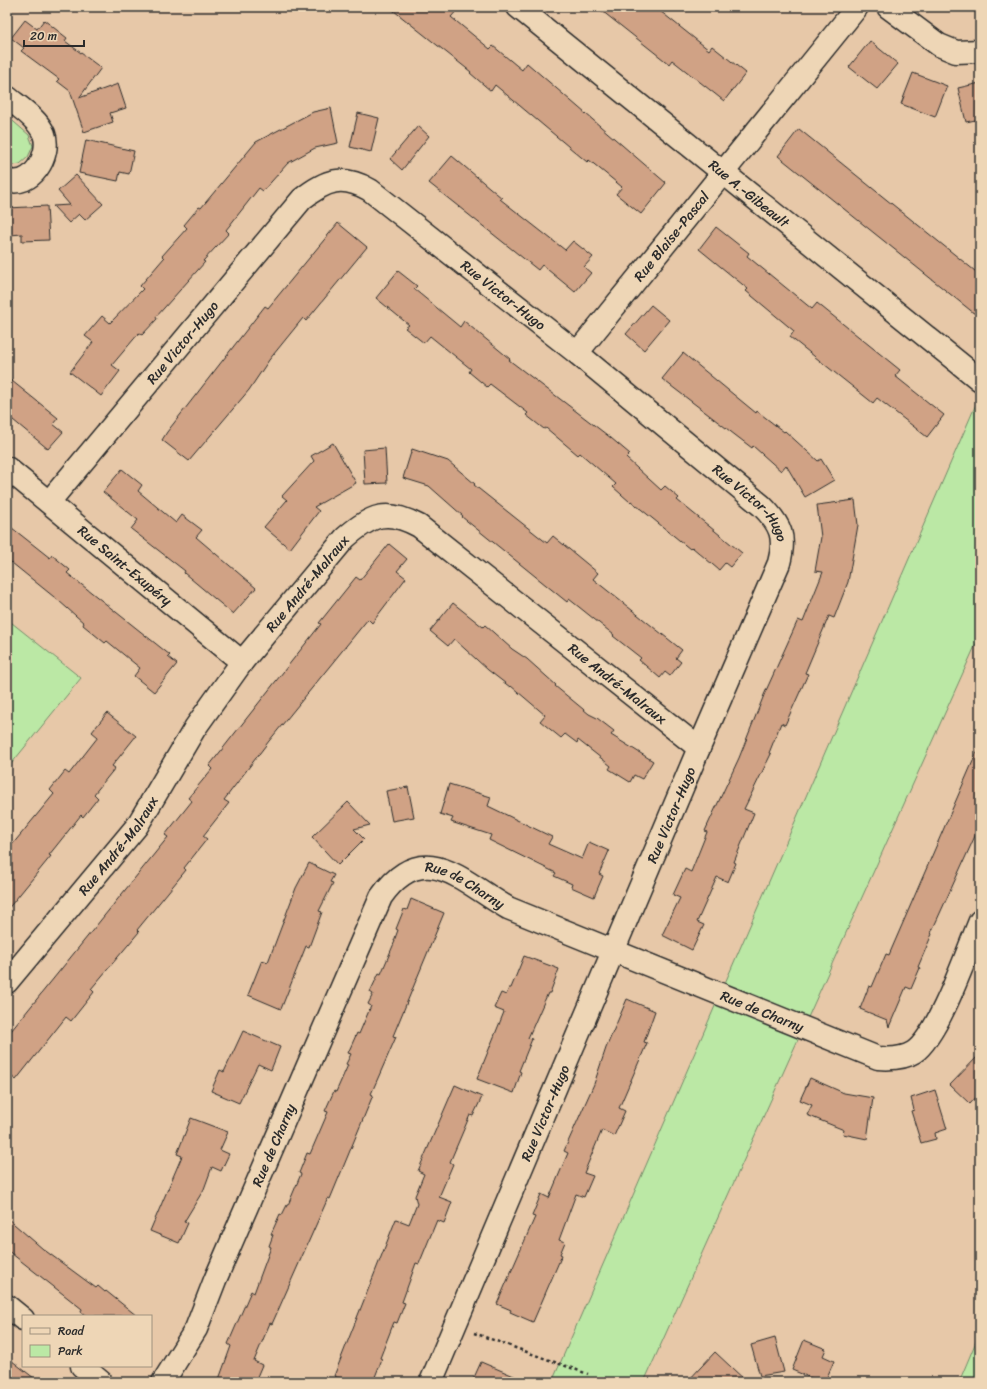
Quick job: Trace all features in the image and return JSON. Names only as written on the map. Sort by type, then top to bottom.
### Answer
[{"type":"street","name":"Rue A.-Gibeault","points":[[518,7],[980,380]]},
{"type":"street","name":"Rue Blaise-Pascal","points":[[577,353],[856,7]]},
{"type":"street","points":[[888,7],[939,45],[956,52],[980,50]]},
{"type":"street","points":[[7,97],[37,123],[44,133],[46,144],[44,157],[29,176],[20,181],[7,180]]},
{"type":"street","name":"Rue Victor-Hugo","points":[[49,502],[302,199],[325,183],[350,181],[370,190],[577,353],[762,506],[776,521],[781,534],[782,551],[779,564],[699,748],[432,1382]]},
{"type":"street","name":"Rue Saint-Exupéry","points":[[7,468],[242,662]]},
{"type":"street","name":"Rue André-Malraux","points":[[7,982],[137,826],[195,728],[242,662],[345,538],[357,527],[371,520],[383,516],[395,515],[419,526],[699,748]]},
{"type":"street","name":"Rue de Charny","points":[[163,1382],[196,1329],[221,1265],[381,897],[392,882],[405,872],[419,867],[436,867],[453,873],[508,908],[878,1058],[896,1059],[913,1052],[929,1037],[938,1020],[980,921]]},
{"type":"street","points":[[7,1306],[22,1318]]},
{"type":"street","points":[[83,1367],[101,1382]]},
{"type":"path","points":[[455,1326],[588,1374]]},
{"type":"green space","points":[[7,116],[29,135],[33,146],[28,157],[20,164],[7,166]]},
{"type":"green space","points":[[980,395],[980,635],[644,1382],[552,1382]]},
{"type":"green space","points":[[7,619],[81,678],[7,769]]},
{"type":"green space","points":[[980,1332],[980,1382],[959,1382]]},
{"type":"building","points":[[389,7],[460,7],[451,17],[490,49],[493,46],[522,70],[527,63],[666,183],[641,214],[616,194],[622,187],[589,160],[587,162],[495,85],[491,91],[470,73],[471,72]]},
{"type":"building","points":[[597,7],[655,7],[709,50],[712,46],[746,73],[724,101],[672,60],[669,64]]},
{"type":"building","points":[[25,20],[37,29],[44,20],[67,38],[65,41],[101,68],[79,98],[118,84],[126,108],[110,113],[113,122],[84,132],[70,91],[57,81],[59,79],[21,51],[24,48],[11,38]]},
{"type":"building","points":[[870,41],[898,64],[877,89],[849,67]]},
{"type":"building","points":[[913,73],[947,86],[935,117],[901,104]]},
{"type":"building","points":[[980,83],[980,119],[966,122],[958,88]]},
{"type":"building","points":[[331,108],[338,143],[315,148],[288,163],[263,191],[259,188],[226,230],[229,233],[203,261],[205,262],[156,317],[157,319],[142,335],[139,333],[112,365],[120,371],[101,396],[70,372],[93,342],[85,336],[102,316],[110,323],[143,289],[140,286],[164,258],[162,256],[187,228],[184,225],[199,207],[201,208],[256,142],[313,112]]},
{"type":"building","points":[[358,113],[379,118],[371,152],[350,147]]},
{"type":"building","points":[[418,126],[429,136],[402,170],[390,159]]},
{"type":"building","points":[[799,129],[980,275],[980,318],[778,156]]},
{"type":"building","points":[[86,140],[134,151],[129,174],[120,172],[118,181],[79,173]]},
{"type":"building","points":[[452,156],[502,198],[500,199],[565,250],[573,241],[593,257],[584,267],[591,273],[575,292],[542,265],[538,270],[429,183]]},
{"type":"building","points":[[76,175],[103,204],[85,220],[79,214],[69,223],[53,206],[70,205],[58,191]]},
{"type":"building","points":[[47,206],[49,240],[22,241],[22,234],[10,235],[8,208]]},
{"type":"building","points":[[338,223],[367,247],[306,321],[303,318],[269,360],[249,390],[189,461],[162,440],[167,432],[265,306],[268,308]]},
{"type":"building","points":[[716,227],[749,253],[747,256],[812,309],[817,303],[900,370],[895,376],[944,415],[927,437],[877,398],[873,403],[790,337],[794,331],[746,291],[748,289],[699,249]]},
{"type":"building","points":[[398,271],[417,286],[414,289],[460,327],[464,321],[510,359],[509,360],[611,438],[630,454],[626,458],[661,490],[665,486],[679,498],[677,500],[742,553],[730,567],[725,563],[719,570],[692,547],[690,549],[631,501],[630,502],[613,487],[616,484],[580,453],[578,455],[546,428],[544,429],[526,415],[528,413],[490,384],[487,387],[469,372],[471,369],[430,336],[424,343],[405,328],[409,325],[376,298]]},
{"type":"building","points":[[651,305],[669,320],[644,350],[626,334]]},
{"type":"building","points":[[683,353],[756,413],[757,411],[784,432],[785,431],[818,461],[821,459],[834,480],[805,497],[786,465],[781,471],[753,446],[752,448],[662,379]]},
{"type":"building","points":[[7,377],[58,418],[53,424],[63,432],[48,449],[7,415]]},
{"type":"building","points":[[333,443],[356,483],[314,507],[319,511],[290,549],[264,527],[287,500],[282,496],[314,461],[311,456]]},
{"type":"building","points":[[385,448],[387,483],[365,484],[363,450]]},
{"type":"building","points":[[412,449],[448,461],[475,484],[474,485],[547,543],[553,536],[598,573],[593,579],[682,650],[676,658],[681,662],[670,676],[665,672],[660,678],[639,660],[641,658],[613,636],[614,635],[569,599],[567,602],[462,517],[463,516],[429,486],[403,478]]},
{"type":"building","points":[[122,469],[142,485],[138,491],[176,523],[182,515],[202,530],[196,537],[256,588],[233,614],[184,573],[185,571],[131,529],[138,520],[103,492]]},
{"type":"building","points":[[855,500],[858,525],[848,582],[834,618],[829,616],[805,673],[808,674],[785,725],[781,723],[769,753],[771,754],[744,809],[754,813],[734,862],[736,863],[728,882],[717,877],[697,922],[704,925],[692,950],[662,935],[680,898],[673,895],[685,869],[691,872],[707,832],[705,831],[739,758],[764,695],[798,620],[803,622],[823,572],[815,571],[821,537],[817,505]]},
{"type":"building","points":[[7,524],[50,558],[52,555],[70,570],[67,573],[170,655],[168,657],[177,664],[154,692],[134,676],[140,668],[107,641],[105,643],[83,625],[84,623],[59,601],[7,559]]},
{"type":"building","points":[[389,544],[407,559],[397,571],[406,578],[372,623],[368,619],[269,741],[224,800],[229,803],[203,836],[207,839],[184,868],[186,870],[137,930],[139,932],[91,989],[94,992],[71,1021],[66,1017],[16,1080],[7,1073],[7,1036],[168,837],[165,835],[192,801],[188,798],[212,769],[209,766],[321,624],[319,623],[356,577],[360,580]]},
{"type":"building","points":[[453,603],[483,627],[485,625],[512,649],[527,659],[556,685],[555,686],[589,714],[614,731],[611,735],[653,761],[642,779],[634,775],[630,782],[609,769],[611,766],[578,740],[577,743],[565,734],[561,738],[540,721],[545,715],[511,686],[510,687],[488,670],[454,639],[448,646],[430,631]]},
{"type":"building","points":[[107,713],[136,736],[112,766],[115,768],[94,794],[98,798],[83,817],[81,815],[49,855],[51,856],[7,910],[7,851],[54,794],[50,790],[65,771],[69,774],[98,737],[92,732]]},
{"type":"building","points":[[980,745],[980,825],[931,933],[932,934],[918,967],[920,968],[911,989],[906,987],[889,1027],[887,1020],[860,1009],[869,986],[872,987],[886,954],[889,955]]},
{"type":"building","points":[[449,784],[491,797],[488,806],[552,837],[548,844],[582,859],[589,842],[609,851],[599,874],[603,876],[594,897],[571,887],[572,884],[554,876],[556,873],[489,840],[491,835],[451,822],[453,818],[440,814]]},
{"type":"building","points":[[408,787],[414,817],[392,821],[386,791]]},
{"type":"building","points":[[348,802],[370,825],[354,829],[364,839],[338,865],[312,837]]},
{"type":"building","points":[[309,863],[334,875],[330,882],[333,883],[319,911],[322,912],[309,947],[306,946],[281,1009],[248,995],[262,960],[268,962],[296,888]]},
{"type":"building","points":[[411,899],[444,913],[393,1036],[396,1037],[371,1094],[373,1095],[330,1199],[328,1198],[254,1361],[262,1365],[256,1379],[252,1378],[250,1382],[218,1382],[231,1346],[228,1344],[251,1291],[254,1293],[271,1247],[269,1246],[273,1235],[271,1234],[280,1214],[282,1215],[288,1205],[301,1174],[299,1173],[307,1153],[310,1154],[328,1112],[325,1111],[334,1091],[336,1092],[348,1065],[346,1064],[351,1054],[348,1053],[357,1033],[359,1034],[371,1006],[368,1004],[373,994],[370,992],[379,973],[381,974],[395,941],[398,930],[396,929],[404,909],[407,910]]},
{"type":"building","points":[[524,956],[559,969],[550,993],[548,993],[528,1038],[532,1039],[519,1071],[521,1072],[514,1093],[477,1079],[504,1012],[494,1008],[501,993],[506,995],[509,988],[511,988]]},
{"type":"building","points":[[627,999],[655,1011],[644,1042],[647,1043],[619,1108],[625,1111],[614,1136],[602,1130],[584,1173],[593,1176],[584,1197],[576,1194],[559,1240],[565,1242],[560,1254],[562,1255],[533,1322],[510,1312],[511,1310],[497,1304],[535,1217],[532,1216],[541,1194],[549,1198],[568,1153],[564,1151],[594,1084],[606,1048]]},
{"type":"building","points":[[243,1031],[280,1047],[271,1070],[258,1064],[239,1103],[211,1091],[220,1070],[224,1072]]},
{"type":"building","points":[[980,1054],[980,1093],[970,1104],[950,1085]]},
{"type":"building","points":[[810,1078],[844,1093],[873,1098],[867,1139],[843,1134],[844,1130],[807,1115],[812,1105],[800,1100]]},
{"type":"building","points":[[455,1085],[482,1097],[473,1116],[470,1115],[450,1162],[453,1164],[439,1197],[452,1202],[444,1223],[437,1220],[419,1264],[416,1263],[402,1302],[405,1303],[397,1323],[394,1322],[380,1358],[382,1359],[373,1382],[349,1382],[334,1376],[396,1219],[409,1224],[417,1204],[415,1196],[424,1174],[418,1171]]},
{"type":"building","points":[[935,1090],[947,1129],[935,1133],[936,1139],[921,1143],[911,1111],[914,1110],[911,1098]]},
{"type":"building","points":[[191,1118],[228,1132],[220,1150],[229,1154],[221,1171],[212,1167],[204,1189],[184,1222],[188,1223],[179,1243],[150,1231],[182,1156],[177,1154]]},
{"type":"building","points":[[7,1218],[43,1249],[96,1288],[98,1286],[105,1292],[106,1291],[136,1315],[86,1315],[81,1312],[82,1309],[7,1250]]},
{"type":"building","points":[[775,1338],[784,1372],[760,1376],[751,1345]]},
{"type":"building","points":[[804,1340],[826,1349],[823,1356],[834,1361],[825,1382],[821,1382],[792,1370]]},
{"type":"building","points":[[715,1352],[747,1382],[687,1382]]},
{"type":"building","points":[[7,1357],[39,1382],[7,1382]]},
{"type":"building","points":[[481,1362],[528,1382],[472,1382]]}]
